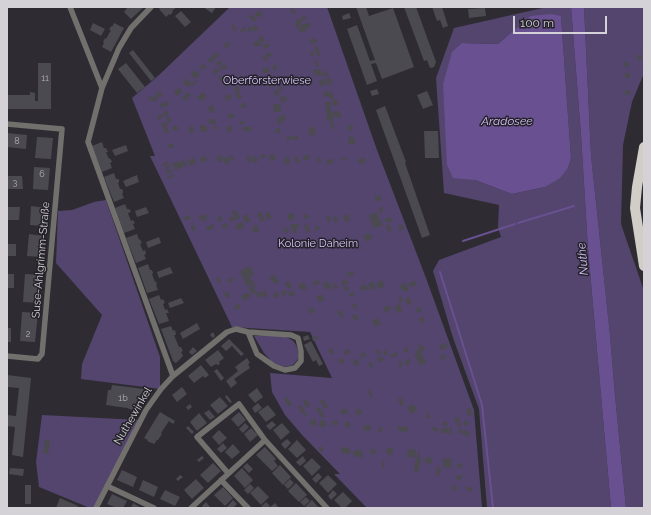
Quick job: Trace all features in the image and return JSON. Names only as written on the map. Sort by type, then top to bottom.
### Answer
[{"type":"highway","points":[[644,146],[635,208],[644,263]]},
{"type":"street","points":[[70,7],[102,88]]},
{"type":"street","points":[[151,7],[131,28],[119,48],[102,88],[88,142],[173,376]]},
{"type":"street","name":"Suse-Ahlgrimm-Straße","points":[[7,124],[62,130],[42,354],[38,358],[7,356]]},
{"type":"street","name":"Nuthewinkel","points":[[96,508],[146,410],[161,389],[173,376],[227,332],[236,329],[248,332],[291,335],[298,338],[301,351],[301,361],[295,368],[285,370],[274,366],[257,354],[248,332]]},
{"type":"street","points":[[228,473],[197,437],[238,404],[265,440],[326,508]]},
{"type":"street","points":[[191,508],[265,440]]},
{"type":"street","points":[[221,480],[248,508]]},
{"type":"street","points":[[107,486],[154,508]]},
{"type":"green space","name":"Kolonie Daheim","points":[[230,7],[327,7],[377,150],[474,410],[482,507],[484,508],[367,508],[334,474],[340,474],[285,415],[272,392],[270,373],[332,378],[310,332],[232,327],[150,156],[155,156],[132,98],[159,75]]},
{"type":"green space","points":[[547,7],[571,7],[588,249],[611,508],[487,508],[479,409],[453,338],[433,271],[439,260],[501,237],[498,227],[499,205],[444,193],[436,78],[454,28]],"holes":[[[530,16],[561,16],[571,158],[568,168],[545,187],[512,194],[475,180],[462,43],[498,44]]]},
{"type":"green space","points":[[584,7],[644,7],[644,73],[632,102],[623,145],[621,224],[644,291],[644,508],[626,508],[591,155]]},
{"type":"green space","points":[[106,200],[160,357],[160,389],[81,379],[82,364],[102,315],[56,263],[58,211],[72,210],[94,202]]},
{"type":"green space","points":[[254,336],[283,336],[292,340],[296,344],[299,358],[293,365],[285,367],[273,363],[264,353]]},
{"type":"green space","points":[[42,415],[139,420],[95,508],[90,508],[39,487],[36,462]]},
{"type":"water","points":[[571,7],[584,7],[591,155],[626,508],[611,508],[588,249]]},
{"type":"water","name":"Aradosee","points":[[552,14],[561,16],[571,158],[568,168],[560,178],[545,187],[512,194],[475,180],[453,178],[447,165],[443,84],[452,52],[462,43],[498,44],[530,16]]},
{"type":"building","points":[[126,7],[144,7],[131,19],[124,12],[127,8]]},
{"type":"building","points":[[161,7],[177,7],[170,15],[169,14],[166,17],[159,9]]},
{"type":"building","points":[[203,7],[216,7],[212,13]]},
{"type":"building","points":[[356,7],[366,7],[369,16],[393,8],[414,67],[382,79],[376,63],[371,64],[377,81],[367,85],[347,29],[357,25],[370,61],[375,60]]},
{"type":"building","points":[[404,7],[416,7],[436,62],[434,67],[430,68],[427,60],[424,61]]},
{"type":"building","points":[[432,7],[442,7],[448,26],[443,28],[440,20],[437,21]]},
{"type":"building","points":[[293,8],[296,13],[293,15],[290,10]]},
{"type":"building","points":[[485,8],[486,16],[469,18],[468,9]]},
{"type":"building","points":[[260,10],[263,14],[259,18],[255,14]]},
{"type":"building","points":[[181,11],[191,22],[185,27],[175,16]]},
{"type":"building","points":[[349,13],[351,18],[343,20],[342,16]]},
{"type":"building","points":[[252,14],[257,20],[255,22],[249,17]]},
{"type":"building","points":[[305,15],[306,19],[303,21],[301,17]]},
{"type":"building","points":[[300,18],[303,22],[297,27],[294,24]]},
{"type":"building","points":[[93,23],[105,29],[101,36],[90,30]]},
{"type":"building","points":[[114,23],[124,28],[111,52],[102,47],[105,38],[106,39],[111,30],[109,30],[111,26],[112,27]]},
{"type":"building","points":[[309,23],[311,27],[301,33],[298,28],[303,24]]},
{"type":"building","points":[[233,24],[237,30],[235,32],[231,26]]},
{"type":"building","points":[[255,25],[259,29],[255,32],[253,29],[249,33],[247,30]]},
{"type":"building","points":[[244,27],[246,29],[242,33],[240,31]]},
{"type":"building","points":[[262,36],[265,41],[262,43],[258,37]]},
{"type":"building","points":[[315,38],[317,42],[311,44],[310,39]]},
{"type":"building","points":[[259,40],[262,45],[255,47],[253,43]]},
{"type":"building","points":[[228,41],[231,44],[226,49],[224,46]]},
{"type":"building","points":[[268,43],[270,46],[265,49],[263,45]]},
{"type":"building","points":[[317,46],[321,55],[317,56],[314,47]]},
{"type":"building","points":[[133,50],[155,78],[151,81],[129,53]]},
{"type":"building","points":[[312,51],[314,55],[311,56],[309,52]]},
{"type":"building","points":[[217,52],[220,55],[211,63],[208,60]]},
{"type":"building","points":[[270,52],[272,56],[268,57],[266,53]]},
{"type":"building","points":[[265,55],[268,60],[265,61],[262,56]]},
{"type":"building","points":[[637,55],[642,55],[642,60],[637,60]]},
{"type":"building","points":[[220,60],[222,64],[218,66],[216,63]]},
{"type":"building","points":[[317,60],[319,66],[316,67],[314,61]]},
{"type":"building","points":[[624,62],[629,62],[629,67],[625,67]]},
{"type":"building","points":[[38,63],[51,63],[51,109],[7,109],[7,95],[30,95],[30,92],[35,93],[35,101],[38,101]]},
{"type":"building","points":[[126,63],[145,87],[137,93],[118,69]]},
{"type":"building","points":[[204,64],[206,67],[203,70],[200,67]]},
{"type":"building","points":[[225,64],[227,68],[220,70],[219,68]]},
{"type":"building","points":[[276,64],[277,70],[274,71],[272,66]]},
{"type":"building","points":[[215,67],[219,71],[215,75],[213,70]]},
{"type":"building","points":[[268,67],[270,72],[264,74],[262,69]]},
{"type":"building","points":[[320,69],[322,76],[318,77],[317,74],[314,75],[313,70]]},
{"type":"building","points":[[195,70],[200,75],[195,79],[191,74]]},
{"type":"building","points":[[325,71],[329,75],[324,77],[322,72]]},
{"type":"building","points":[[625,73],[630,73],[630,78],[625,78]]},
{"type":"building","points":[[222,76],[224,79],[221,82],[218,78]]},
{"type":"building","points":[[330,77],[332,83],[327,85],[325,79]]},
{"type":"building","points":[[187,78],[192,84],[195,80],[197,82],[192,86],[190,85],[187,87],[183,82]]},
{"type":"building","points":[[324,79],[325,85],[320,86],[319,80]]},
{"type":"building","points":[[225,81],[228,85],[225,87],[222,83]]},
{"type":"building","points":[[276,82],[276,86],[269,87],[268,84]]},
{"type":"building","points":[[238,86],[240,92],[236,93],[234,87]]},
{"type":"building","points":[[282,86],[283,90],[279,91],[278,87]]},
{"type":"building","points":[[179,88],[183,91],[177,96],[174,92]]},
{"type":"building","points":[[377,89],[379,94],[372,96],[370,91]]},
{"type":"building","points":[[278,90],[279,95],[275,96],[274,91]]},
{"type":"building","points":[[630,90],[630,95],[625,95],[625,91]]},
{"type":"building","points":[[160,91],[163,95],[158,98],[155,94]]},
{"type":"building","points":[[328,91],[329,96],[324,97],[323,92]]},
{"type":"building","points":[[427,91],[433,105],[423,109],[417,95]]},
{"type":"building","points":[[188,92],[191,95],[185,101],[182,98]]},
{"type":"building","points":[[203,92],[207,97],[201,101],[197,97]]},
{"type":"building","points":[[333,92],[334,98],[330,99],[328,93]]},
{"type":"building","points":[[240,93],[242,98],[237,99],[235,94]]},
{"type":"building","points":[[230,94],[232,99],[226,101],[225,96]]},
{"type":"building","points":[[155,96],[158,101],[150,101],[148,97]]},
{"type":"building","points":[[286,96],[287,101],[281,102],[280,97]]},
{"type":"building","points":[[337,99],[338,105],[333,106],[332,100]]},
{"type":"building","points":[[168,101],[169,105],[162,108],[160,104]]},
{"type":"building","points":[[330,101],[333,120],[327,121],[325,102]]},
{"type":"building","points":[[245,103],[246,108],[241,108],[241,104]]},
{"type":"building","points":[[273,104],[280,104],[281,112],[274,112]]},
{"type":"building","points":[[213,105],[215,112],[212,113],[208,107]]},
{"type":"building","points":[[385,106],[406,162],[405,163],[430,235],[422,238],[376,110]]},
{"type":"building","points":[[167,110],[169,116],[165,117],[163,112]]},
{"type":"building","points":[[333,112],[340,112],[341,118],[334,118]]},
{"type":"building","points":[[162,114],[163,118],[158,120],[157,116]]},
{"type":"building","points":[[228,114],[234,114],[234,118],[228,118]]},
{"type":"building","points":[[281,115],[285,115],[285,121],[281,121]]},
{"type":"building","points":[[170,117],[171,122],[168,123],[166,118]]},
{"type":"building","points":[[278,117],[281,117],[280,125],[277,124]]},
{"type":"building","points":[[209,119],[215,119],[216,124],[209,124]]},
{"type":"building","points":[[239,121],[244,121],[244,124],[240,124]]},
{"type":"building","points":[[330,121],[333,121],[334,129],[331,129]]},
{"type":"building","points":[[166,122],[168,126],[163,128],[161,124]]},
{"type":"building","points":[[350,124],[350,126],[352,125],[353,130],[348,131],[348,125]]},
{"type":"building","points":[[200,125],[207,126],[207,132],[200,131]]},
{"type":"building","points":[[173,126],[178,126],[178,130],[173,131]]},
{"type":"building","points":[[193,126],[194,133],[189,133],[189,127]]},
{"type":"building","points":[[214,126],[218,126],[218,129],[214,129]]},
{"type":"building","points":[[227,126],[232,126],[232,132],[227,132]]},
{"type":"building","points":[[167,127],[169,132],[165,134],[163,129]]},
{"type":"building","points":[[243,127],[252,127],[252,131],[243,131]]},
{"type":"building","points":[[309,127],[315,127],[315,135],[309,135]]},
{"type":"building","points":[[276,128],[280,128],[280,133],[275,133]]},
{"type":"building","points":[[424,131],[438,131],[439,158],[425,158]]},
{"type":"building","points":[[7,133],[27,135],[26,149],[7,147]]},
{"type":"building","points":[[287,136],[292,136],[291,140],[287,140]]},
{"type":"building","points":[[293,136],[298,136],[298,140],[293,140]]},
{"type":"building","points":[[349,136],[355,138],[355,144],[348,144]]},
{"type":"building","points":[[37,137],[53,138],[51,159],[35,158]]},
{"type":"building","points":[[102,142],[104,148],[106,148],[108,152],[106,152],[109,159],[110,158],[112,162],[110,163],[112,168],[102,172],[92,146]]},
{"type":"building","points":[[173,143],[174,147],[169,149],[167,146]]},
{"type":"building","points":[[126,145],[128,151],[115,156],[112,150]]},
{"type":"building","points":[[265,154],[266,157],[261,159],[260,156]]},
{"type":"building","points":[[273,154],[276,159],[271,161],[269,156]]},
{"type":"building","points":[[221,155],[223,160],[218,163],[216,157]]},
{"type":"building","points":[[232,155],[234,159],[230,161],[228,157]]},
{"type":"building","points":[[249,155],[252,161],[249,163],[246,157]]},
{"type":"building","points":[[309,155],[310,159],[304,160],[303,156]]},
{"type":"building","points":[[206,156],[207,161],[201,162],[200,158]]},
{"type":"building","points":[[256,156],[258,161],[254,163],[252,157]]},
{"type":"building","points":[[297,156],[300,162],[296,163],[294,157]]},
{"type":"building","points":[[227,157],[230,163],[227,165],[223,159]]},
{"type":"building","points":[[288,157],[290,163],[286,165],[284,159]]},
{"type":"building","points":[[320,157],[321,162],[318,163],[317,159]]},
{"type":"building","points":[[346,157],[347,159],[342,161],[341,159]]},
{"type":"building","points":[[364,157],[366,162],[360,164],[358,160]]},
{"type":"building","points":[[194,158],[196,163],[190,166],[188,160]]},
{"type":"building","points":[[332,158],[334,162],[328,165],[326,161]]},
{"type":"building","points":[[184,160],[187,165],[180,168],[178,163]]},
{"type":"building","points":[[168,161],[169,164],[163,166],[162,164]]},
{"type":"building","points":[[177,161],[180,168],[175,170],[172,164]]},
{"type":"building","points":[[169,165],[170,168],[165,170],[164,168]]},
{"type":"building","points":[[34,167],[50,168],[48,190],[33,189]]},
{"type":"building","points":[[171,169],[173,172],[167,174],[166,171]]},
{"type":"building","points":[[114,173],[116,179],[119,180],[118,183],[120,189],[123,191],[122,194],[124,198],[114,202],[104,177]]},
{"type":"building","points":[[173,174],[173,177],[168,179],[167,176]]},
{"type":"building","points":[[137,175],[139,182],[126,187],[123,181]]},
{"type":"building","points":[[7,176],[22,176],[23,189],[7,189]]},
{"type":"building","points":[[375,196],[381,196],[381,201],[375,201]]},
{"type":"building","points":[[125,204],[127,209],[131,212],[128,213],[131,221],[133,220],[135,223],[133,224],[135,229],[124,233],[115,208]]},
{"type":"building","points":[[31,206],[46,208],[45,226],[30,225]]},
{"type":"building","points":[[7,207],[20,207],[19,220],[7,220]]},
{"type":"building","points":[[146,207],[149,213],[137,217],[135,211]]},
{"type":"building","points":[[383,207],[383,213],[379,213],[379,208]]},
{"type":"building","points":[[236,210],[240,218],[236,220],[232,212]]},
{"type":"building","points":[[261,212],[265,220],[261,222],[257,214]]},
{"type":"building","points":[[269,212],[272,218],[268,220],[265,214]]},
{"type":"building","points":[[376,212],[382,226],[373,228],[369,215]]},
{"type":"building","points":[[293,213],[295,218],[289,221],[287,215]]},
{"type":"building","points":[[206,214],[207,220],[200,220],[199,216]]},
{"type":"building","points":[[247,214],[250,221],[245,223],[243,216]]},
{"type":"building","points":[[307,214],[309,218],[305,219],[303,215]]},
{"type":"building","points":[[348,214],[350,221],[345,222],[343,216]]},
{"type":"building","points":[[190,215],[191,219],[185,221],[184,217]]},
{"type":"building","points":[[329,215],[331,221],[328,222],[326,217]]},
{"type":"building","points":[[336,215],[338,222],[335,223],[333,217]]},
{"type":"building","points":[[221,216],[223,220],[219,222],[217,217]]},
{"type":"building","points":[[233,216],[235,220],[231,222],[229,218]]},
{"type":"building","points":[[385,218],[392,218],[392,222],[385,222]]},
{"type":"building","points":[[242,222],[244,228],[237,230],[235,225]]},
{"type":"building","points":[[191,223],[193,223],[196,230],[193,231]]},
{"type":"building","points":[[227,223],[229,227],[223,229],[222,225]]},
{"type":"building","points":[[213,224],[214,228],[208,231],[206,227]]},
{"type":"building","points":[[256,224],[260,232],[254,233],[252,228]]},
{"type":"building","points":[[299,224],[299,227],[295,229],[297,232],[294,234],[290,225]]},
{"type":"building","points":[[307,224],[310,231],[307,233],[304,226]]},
{"type":"building","points":[[389,224],[392,230],[389,232],[386,226]]},
{"type":"building","points":[[402,224],[404,229],[400,231],[398,226]]},
{"type":"building","points":[[319,226],[321,228],[316,231],[314,228]]},
{"type":"building","points":[[287,227],[289,232],[286,233],[283,229]]},
{"type":"building","points":[[369,233],[373,238],[367,242],[363,236]]},
{"type":"building","points":[[29,234],[44,236],[43,257],[27,256]]},
{"type":"building","points":[[137,234],[142,243],[140,244],[143,251],[145,250],[146,254],[144,255],[146,259],[136,263],[126,238]]},
{"type":"building","points":[[159,237],[161,243],[148,248],[146,242]]},
{"type":"building","points":[[7,244],[16,244],[16,256],[7,256]]},
{"type":"building","points":[[148,264],[150,270],[152,270],[158,290],[147,293],[138,268]]},
{"type":"building","points":[[250,266],[254,275],[250,277],[251,281],[252,280],[255,284],[247,287],[240,271]]},
{"type":"building","points":[[170,267],[173,273],[159,278],[157,272]]},
{"type":"building","points":[[352,271],[354,275],[349,277],[347,273]]},
{"type":"building","points":[[7,274],[14,274],[14,288],[7,288]]},
{"type":"building","points":[[25,274],[41,275],[39,303],[23,302]]},
{"type":"building","points":[[274,274],[279,282],[274,284],[272,279],[270,280],[269,277]]},
{"type":"building","points":[[219,277],[221,282],[218,283],[216,278]]},
{"type":"building","points":[[232,277],[234,280],[229,283],[227,280]]},
{"type":"building","points":[[346,279],[348,284],[343,286],[341,282]]},
{"type":"building","points":[[318,280],[320,283],[314,286],[313,282]]},
{"type":"building","points":[[382,280],[385,286],[379,289],[376,283]]},
{"type":"building","points":[[289,281],[292,287],[288,289],[285,283]]},
{"type":"building","points":[[328,281],[331,287],[326,290],[323,284]]},
{"type":"building","points":[[416,281],[417,285],[410,287],[409,283]]},
{"type":"building","points":[[304,282],[307,288],[305,290],[300,289],[298,285]]},
{"type":"building","points":[[373,282],[376,289],[370,290],[368,284]]},
{"type":"building","points":[[336,283],[338,288],[335,290],[332,285]]},
{"type":"building","points":[[406,283],[409,291],[402,291],[400,285]]},
{"type":"building","points":[[366,284],[368,290],[361,290],[360,286]]},
{"type":"building","points":[[255,285],[256,288],[254,289],[256,293],[252,295],[249,288]]},
{"type":"building","points":[[348,286],[349,290],[345,291],[344,287]]},
{"type":"building","points":[[265,290],[268,296],[264,298],[263,295],[258,298],[256,293],[260,291],[261,293]]},
{"type":"building","points":[[285,290],[287,293],[283,296],[281,292]]},
{"type":"building","points":[[292,290],[295,295],[290,297],[288,293]]},
{"type":"building","points":[[228,291],[230,297],[226,298],[224,293]]},
{"type":"building","points":[[248,292],[251,297],[243,301],[241,296]]},
{"type":"building","points":[[278,292],[280,296],[275,299],[273,294]]},
{"type":"building","points":[[353,292],[355,295],[350,297],[348,294]]},
{"type":"building","points":[[322,294],[325,299],[320,303],[316,297]]},
{"type":"building","points":[[159,295],[161,300],[163,299],[165,303],[163,304],[165,310],[167,309],[169,313],[166,313],[169,321],[159,324],[149,299]]},
{"type":"building","points":[[401,296],[403,302],[400,303],[398,298]]},
{"type":"building","points":[[410,297],[412,304],[408,305],[405,299]]},
{"type":"building","points":[[181,298],[184,303],[170,308],[168,303]]},
{"type":"building","points":[[355,303],[358,307],[355,309],[352,304]]},
{"type":"building","points":[[239,304],[241,308],[236,310],[234,306]]},
{"type":"building","points":[[400,304],[402,311],[397,313],[394,307]]},
{"type":"building","points":[[389,305],[391,309],[385,313],[383,308]]},
{"type":"building","points":[[312,307],[315,312],[311,314],[308,309]]},
{"type":"building","points":[[420,307],[422,311],[418,313],[416,308]]},
{"type":"building","points":[[340,310],[344,316],[341,318],[337,312]]},
{"type":"building","points":[[22,312],[38,313],[35,342],[20,341]]},
{"type":"building","points":[[356,314],[359,319],[355,321],[352,316]]},
{"type":"building","points":[[423,317],[425,322],[421,323],[419,318]]},
{"type":"building","points":[[378,318],[381,324],[375,327],[372,321]]},
{"type":"building","points":[[197,323],[200,329],[183,339],[180,333]]},
{"type":"building","points":[[171,326],[173,331],[175,330],[176,335],[174,335],[179,347],[181,347],[183,351],[181,352],[183,356],[176,363],[173,361],[161,329]]},
{"type":"building","points":[[7,328],[11,328],[11,342],[7,342]]},
{"type":"building","points":[[213,332],[215,336],[213,338],[210,335]]},
{"type":"building","points":[[308,335],[310,339],[304,341],[303,337]]},
{"type":"building","points":[[317,335],[319,338],[313,341],[312,337]]},
{"type":"building","points":[[229,339],[244,354],[241,356],[232,346],[226,351],[221,346]]},
{"type":"building","points":[[311,341],[323,364],[319,366],[316,360],[313,362],[304,345]]},
{"type":"building","points":[[446,343],[448,347],[441,350],[439,346]]},
{"type":"building","points":[[422,344],[425,350],[421,352],[426,363],[420,365],[414,354],[417,353],[416,351],[419,349],[418,346]]},
{"type":"building","points":[[193,347],[197,351],[192,355],[189,352]]},
{"type":"building","points":[[407,347],[409,351],[405,353],[403,349]]},
{"type":"building","points":[[332,348],[334,353],[331,355],[328,350]]},
{"type":"building","points":[[349,349],[350,353],[345,355],[344,351]]},
{"type":"building","points":[[379,349],[381,353],[378,355],[376,351]]},
{"type":"building","points":[[218,350],[224,358],[219,362],[220,364],[216,364],[211,367],[205,360]]},
{"type":"building","points":[[386,350],[388,354],[385,356],[383,352]]},
{"type":"building","points":[[364,352],[366,356],[362,358],[360,354]]},
{"type":"building","points":[[396,352],[398,355],[392,358],[390,355]]},
{"type":"building","points":[[444,354],[446,358],[442,360],[440,356]]},
{"type":"building","points":[[382,356],[384,360],[379,363],[377,358]]},
{"type":"building","points":[[247,358],[250,363],[248,364],[250,368],[234,379],[237,383],[231,388],[226,381],[238,371],[235,367]]},
{"type":"building","points":[[342,358],[345,362],[341,364],[338,360]]},
{"type":"building","points":[[358,359],[359,365],[354,366],[353,360]]},
{"type":"building","points":[[409,359],[411,363],[406,365],[405,361]]},
{"type":"building","points":[[401,361],[403,366],[401,367],[398,362]]},
{"type":"building","points":[[371,362],[373,367],[370,368],[368,363]]},
{"type":"building","points":[[201,365],[209,375],[205,378],[203,376],[194,383],[188,376]]},
{"type":"building","points":[[217,369],[224,378],[221,381],[214,371]]},
{"type":"building","points":[[7,375],[31,378],[23,457],[12,455],[15,427],[7,426],[7,415],[16,416],[19,388],[7,387]]},
{"type":"building","points":[[112,385],[144,389],[132,410],[106,405],[108,390],[111,390]]},
{"type":"building","points":[[182,387],[187,394],[177,402],[172,395]]},
{"type":"building","points":[[257,388],[263,397],[255,403],[248,395]]},
{"type":"building","points":[[370,389],[373,397],[371,398],[367,390]]},
{"type":"building","points":[[227,395],[232,402],[230,403],[225,397]]},
{"type":"building","points":[[220,397],[228,406],[218,414],[210,405]]},
{"type":"building","points":[[287,397],[292,404],[288,407],[284,399]]},
{"type":"building","points":[[401,397],[404,404],[401,406],[398,399]]},
{"type":"building","points":[[306,399],[310,406],[306,408],[303,401]]},
{"type":"building","points":[[323,399],[328,407],[324,409],[320,401]]},
{"type":"building","points":[[258,403],[262,408],[255,413],[252,408]]},
{"type":"building","points":[[190,404],[192,407],[188,410],[186,407]]},
{"type":"building","points":[[414,404],[417,411],[411,414],[407,407]]},
{"type":"building","points":[[268,405],[276,415],[266,422],[258,412]]},
{"type":"building","points":[[301,405],[307,415],[305,416],[303,413],[302,414],[298,406]]},
{"type":"building","points":[[320,407],[325,417],[322,418],[316,409]]},
{"type":"building","points":[[346,408],[348,413],[343,415],[340,411]]},
{"type":"building","points":[[359,408],[362,413],[358,416],[355,410]]},
{"type":"building","points":[[471,408],[473,415],[469,416],[466,409]]},
{"type":"building","points":[[209,410],[215,417],[210,420],[204,413]]},
{"type":"building","points":[[428,411],[431,417],[427,419],[425,417],[428,416],[426,413]]},
{"type":"building","points":[[160,412],[175,421],[173,424],[169,421],[161,433],[162,434],[154,444],[144,438]]},
{"type":"building","points":[[239,412],[246,420],[238,427],[231,419]]},
{"type":"building","points":[[199,413],[207,423],[197,431],[190,422]]},
{"type":"building","points":[[458,417],[462,426],[459,427],[454,418]]},
{"type":"building","points":[[310,419],[316,420],[316,426],[310,425]]},
{"type":"building","points":[[320,420],[326,421],[326,427],[319,427]]},
{"type":"building","points":[[467,420],[469,424],[465,426],[463,422]]},
{"type":"building","points":[[272,421],[276,425],[270,430],[266,426]]},
{"type":"building","points":[[332,421],[338,421],[337,425],[332,425]]},
{"type":"building","points":[[446,421],[448,425],[444,427],[442,423]]},
{"type":"building","points":[[345,422],[350,422],[350,428],[345,427]]},
{"type":"building","points":[[245,423],[249,427],[243,433],[239,429]]},
{"type":"building","points":[[282,423],[290,432],[281,440],[273,430]]},
{"type":"building","points":[[364,425],[371,425],[370,431],[363,430]]},
{"type":"building","points":[[188,426],[194,432],[192,434],[186,428]]},
{"type":"building","points":[[398,426],[408,427],[408,432],[398,431]]},
{"type":"building","points":[[379,427],[383,427],[382,432],[378,432]]},
{"type":"building","points":[[432,427],[438,428],[437,432],[431,430]]},
{"type":"building","points":[[251,428],[258,435],[250,442],[244,434]]},
{"type":"building","points":[[441,428],[448,428],[448,433],[441,433]]},
{"type":"building","points":[[449,428],[452,428],[452,434],[449,434]]},
{"type":"building","points":[[459,429],[464,431],[463,434],[458,433]]},
{"type":"building","points":[[219,430],[227,438],[219,445],[212,437]]},
{"type":"building","points":[[465,430],[469,431],[468,437],[464,436]]},
{"type":"building","points":[[287,439],[291,443],[285,449],[281,444]]},
{"type":"building","points":[[45,440],[50,440],[48,454],[43,453]]},
{"type":"building","points":[[297,440],[306,450],[297,458],[288,449]]},
{"type":"building","points":[[223,443],[227,448],[221,453],[217,449]]},
{"type":"building","points":[[233,444],[240,452],[232,459],[225,452]]},
{"type":"building","points":[[321,446],[324,450],[321,452],[318,448]]},
{"type":"building","points":[[265,447],[276,459],[268,467],[256,455]]},
{"type":"building","points":[[341,447],[350,448],[350,454],[341,453]]},
{"type":"building","points":[[387,448],[393,448],[392,455],[386,454]]},
{"type":"building","points":[[371,449],[376,450],[376,454],[370,453]]},
{"type":"building","points":[[408,449],[416,450],[415,458],[407,457]]},
{"type":"building","points":[[354,450],[363,451],[362,458],[353,456]]},
{"type":"building","points":[[418,452],[420,453],[421,459],[418,472],[414,472],[416,458]]},
{"type":"building","points":[[202,456],[204,458],[199,462],[197,460]]},
{"type":"building","points":[[303,456],[306,461],[300,466],[296,462]]},
{"type":"building","points":[[425,457],[432,458],[431,464],[425,463]]},
{"type":"building","points":[[312,458],[321,467],[312,476],[303,466]]},
{"type":"building","points":[[443,458],[452,459],[451,468],[443,467]]},
{"type":"building","points":[[274,461],[278,466],[272,471],[268,467]]},
{"type":"building","points":[[382,461],[385,461],[384,468],[382,468]]},
{"type":"building","points":[[213,463],[221,471],[208,483],[200,475]]},
{"type":"building","points":[[247,463],[253,469],[249,473],[243,467]]},
{"type":"building","points":[[458,463],[463,464],[462,468],[457,467]]},
{"type":"building","points":[[280,465],[291,477],[283,485],[272,473]]},
{"type":"building","points":[[437,467],[441,467],[439,476],[436,475]]},
{"type":"building","points":[[10,468],[24,469],[23,476],[9,474]]},
{"type":"building","points":[[242,468],[253,480],[245,488],[234,476]]},
{"type":"building","points":[[122,470],[137,477],[133,487],[117,480]]},
{"type":"building","points":[[318,473],[322,477],[316,483],[312,479]]},
{"type":"building","points":[[180,475],[183,477],[178,481],[176,479]]},
{"type":"building","points":[[328,475],[337,484],[328,493],[319,483]]},
{"type":"building","points":[[456,475],[462,476],[461,480],[456,479]]},
{"type":"building","points":[[196,479],[204,488],[192,499],[184,490]]},
{"type":"building","points":[[290,479],[294,483],[288,489],[284,485]]},
{"type":"building","points":[[143,480],[158,487],[154,497],[139,490]]},
{"type":"building","points":[[296,483],[307,495],[299,502],[288,491]]},
{"type":"building","points":[[250,484],[254,488],[248,494],[244,490]]},
{"type":"building","points":[[25,485],[31,485],[31,504],[25,504]]},
{"type":"building","points":[[453,485],[457,486],[457,491],[452,490]]},
{"type":"building","points":[[258,486],[269,497],[261,505],[250,493]]},
{"type":"building","points":[[467,486],[473,488],[472,492],[466,490]]},
{"type":"building","points":[[223,487],[233,498],[225,506],[214,495]]},
{"type":"building","points":[[165,490],[180,497],[175,506],[160,499]]},
{"type":"building","points":[[333,490],[337,494],[331,500],[328,496]]},
{"type":"building","points":[[343,492],[352,501],[345,508],[342,508],[334,500]]},
{"type":"building","points":[[112,494],[127,501],[123,508],[117,508],[107,504]]},
{"type":"building","points":[[306,497],[310,501],[304,506],[300,502]]},
{"type":"building","points":[[60,498],[78,506],[78,508],[56,508]]},
{"type":"building","points":[[233,500],[237,504],[233,508],[228,508],[227,507]]},
{"type":"building","points":[[312,500],[319,508],[304,508]]},
{"type":"building","points":[[206,502],[211,508],[204,508],[202,506]]},
{"type":"building","points":[[266,502],[270,506],[268,508],[260,508]]},
{"type":"building","points":[[133,503],[138,506],[142,508],[131,508]]},
{"type":"building","points":[[275,503],[279,508],[269,508]]},
{"type":"waterway","points":[[518,223],[574,206]]},
{"type":"waterway","points":[[463,241],[515,224]]},
{"type":"waterway","points":[[440,272],[482,405],[493,508]]},
{"type":"park label","name":"Oberförsterwiese","points":[[267,81]]},
{"type":"water label","name":"Nuthe","points":[[583,259]]}]
